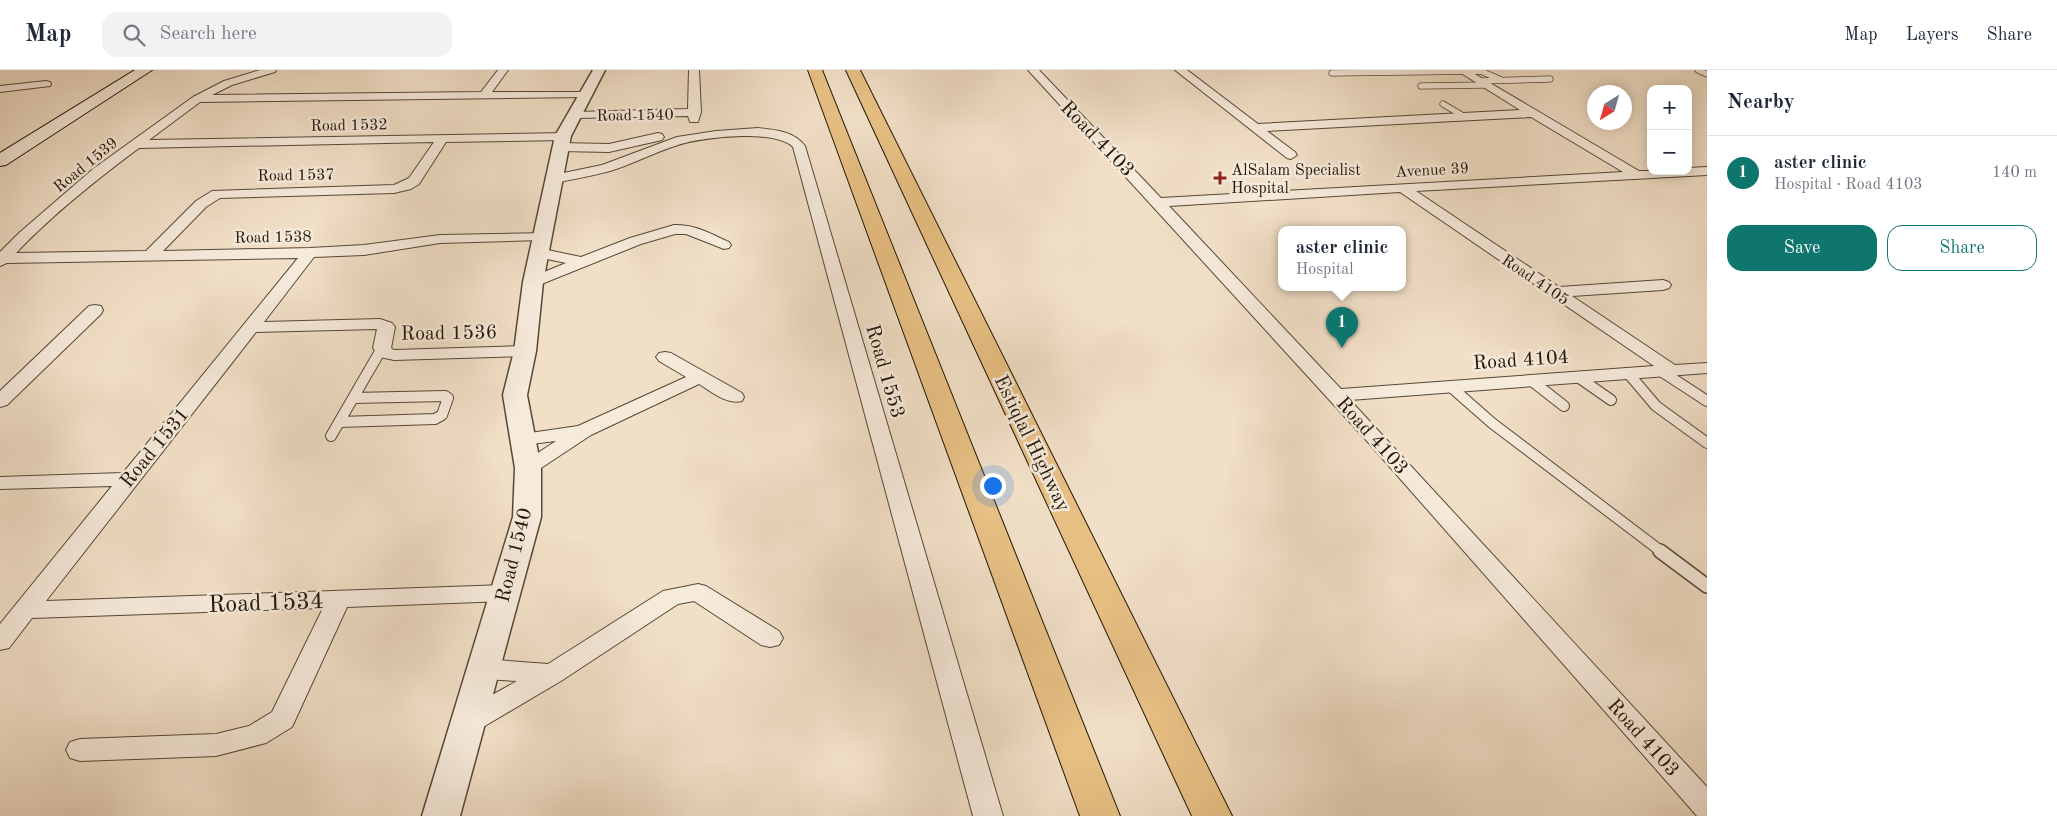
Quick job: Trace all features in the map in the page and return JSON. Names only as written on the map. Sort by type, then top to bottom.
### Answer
[{"type":"main road","points":[[815,70],[1100,816]]},
{"type":"main road","name":"Estiqlal Highway","points":[[853,70],[1212,816]]},
{"type":"main road","points":[[0,144],[119,71]]},
{"type":"main road","points":[[0,161],[145,71]]},
{"type":"street","name":"Road 1539","points":[[2,259],[24,236],[91,178],[197,99],[228,83],[271,70]]},
{"type":"street","points":[[484,95],[503,70]]},
{"type":"street","name":"Road 1540","points":[[441,816],[527,518],[528,468],[515,395],[526,351],[533,282],[540,244],[566,140],[599,70]]},
{"type":"street","name":"Road 1540","points":[[566,140],[694,116],[694,70]]},
{"type":"street","name":"Road 4103","points":[[1033,70],[1159,202],[1338,395],[1707,806]]},
{"type":"street","points":[[1180,70],[1291,155]]},
{"type":"street","points":[[1462,71],[1637,175]]},
{"type":"street","points":[[0,89],[46,84]]},
{"type":"street","points":[[197,99],[484,95],[566,140],[609,148],[658,137],[677,141]]},
{"type":"street","points":[[1255,128],[1533,113]]},
{"type":"street","name":"Road 1553","points":[[566,140],[593,170],[606,168],[677,141],[758,132],[778,134],[792,139],[800,146],[988,816]]},
{"type":"street","name":"Road 1532","points":[[136,144],[442,139],[566,140]]},
{"type":"street","name":"Road 1537","points":[[152,254],[201,204],[217,194],[394,189],[406,186],[414,181],[442,139]]},
{"type":"street","name":"Avenue 39","points":[[1159,202],[1707,171]]},
{"type":"street","name":"Road 4105","points":[[1402,188],[1666,370]]},
{"type":"street","points":[[533,282],[623,246],[679,228],[684,228],[724,245]]},
{"type":"street","name":"Road 1538","points":[[2,259],[152,254],[310,254],[364,250],[440,239],[540,244],[585,262]]},
{"type":"street","name":"Road 1531","points":[[0,641],[127,480],[253,327],[310,254]]},
{"type":"street","points":[[1555,292],[1663,285]]},
{"type":"street","points":[[0,401],[94,310]]},
{"type":"street","name":"Road 1536","points":[[253,327],[380,324],[386,328],[382,348],[386,353],[404,356],[526,351]]},
{"type":"street","points":[[664,357],[735,397]]},
{"type":"street","name":"Road 4104","points":[[1338,395],[1707,368]]},
{"type":"street","points":[[528,468],[584,431],[700,377]]},
{"type":"street","points":[[0,381],[20,381]]},
{"type":"street","points":[[523,439],[584,431]]},
{"type":"street","points":[[0,483],[127,480]]},
{"type":"street","points":[[468,722],[552,674],[671,597],[698,592],[770,638]]},
{"type":"street","name":"Road 1534","points":[[26,610],[505,593]]},
{"type":"street","points":[[80,750],[216,745],[256,735],[282,719],[339,599]]},
{"type":"street","points":[[483,669],[552,674]]},
{"type":"lane","points":[[1332,73],[1462,71],[1484,72],[1500,80]]},
{"type":"lane","points":[[1421,86],[1550,78]]},
{"type":"lane","points":[[1443,104],[1466,117]]},
{"type":"lane","points":[[331,436],[382,348]]},
{"type":"lane","points":[[1666,370],[1707,401]]},
{"type":"lane","points":[[1628,373],[1656,406],[1707,443]]},
{"type":"lane","points":[[1578,377],[1611,400]]},
{"type":"lane","points":[[1532,381],[1564,406]]},
{"type":"lane","points":[[1451,387],[1492,423],[1707,586]]},
{"type":"lane","points":[[340,422],[435,419],[442,415],[448,398],[442,396],[353,398]]},
{"type":"place","name":"AlSalam Specialist Hospital","points":[[1220,178]]},
{"type":"place","name":"aster clinic","points":[[1342,348]]}]
